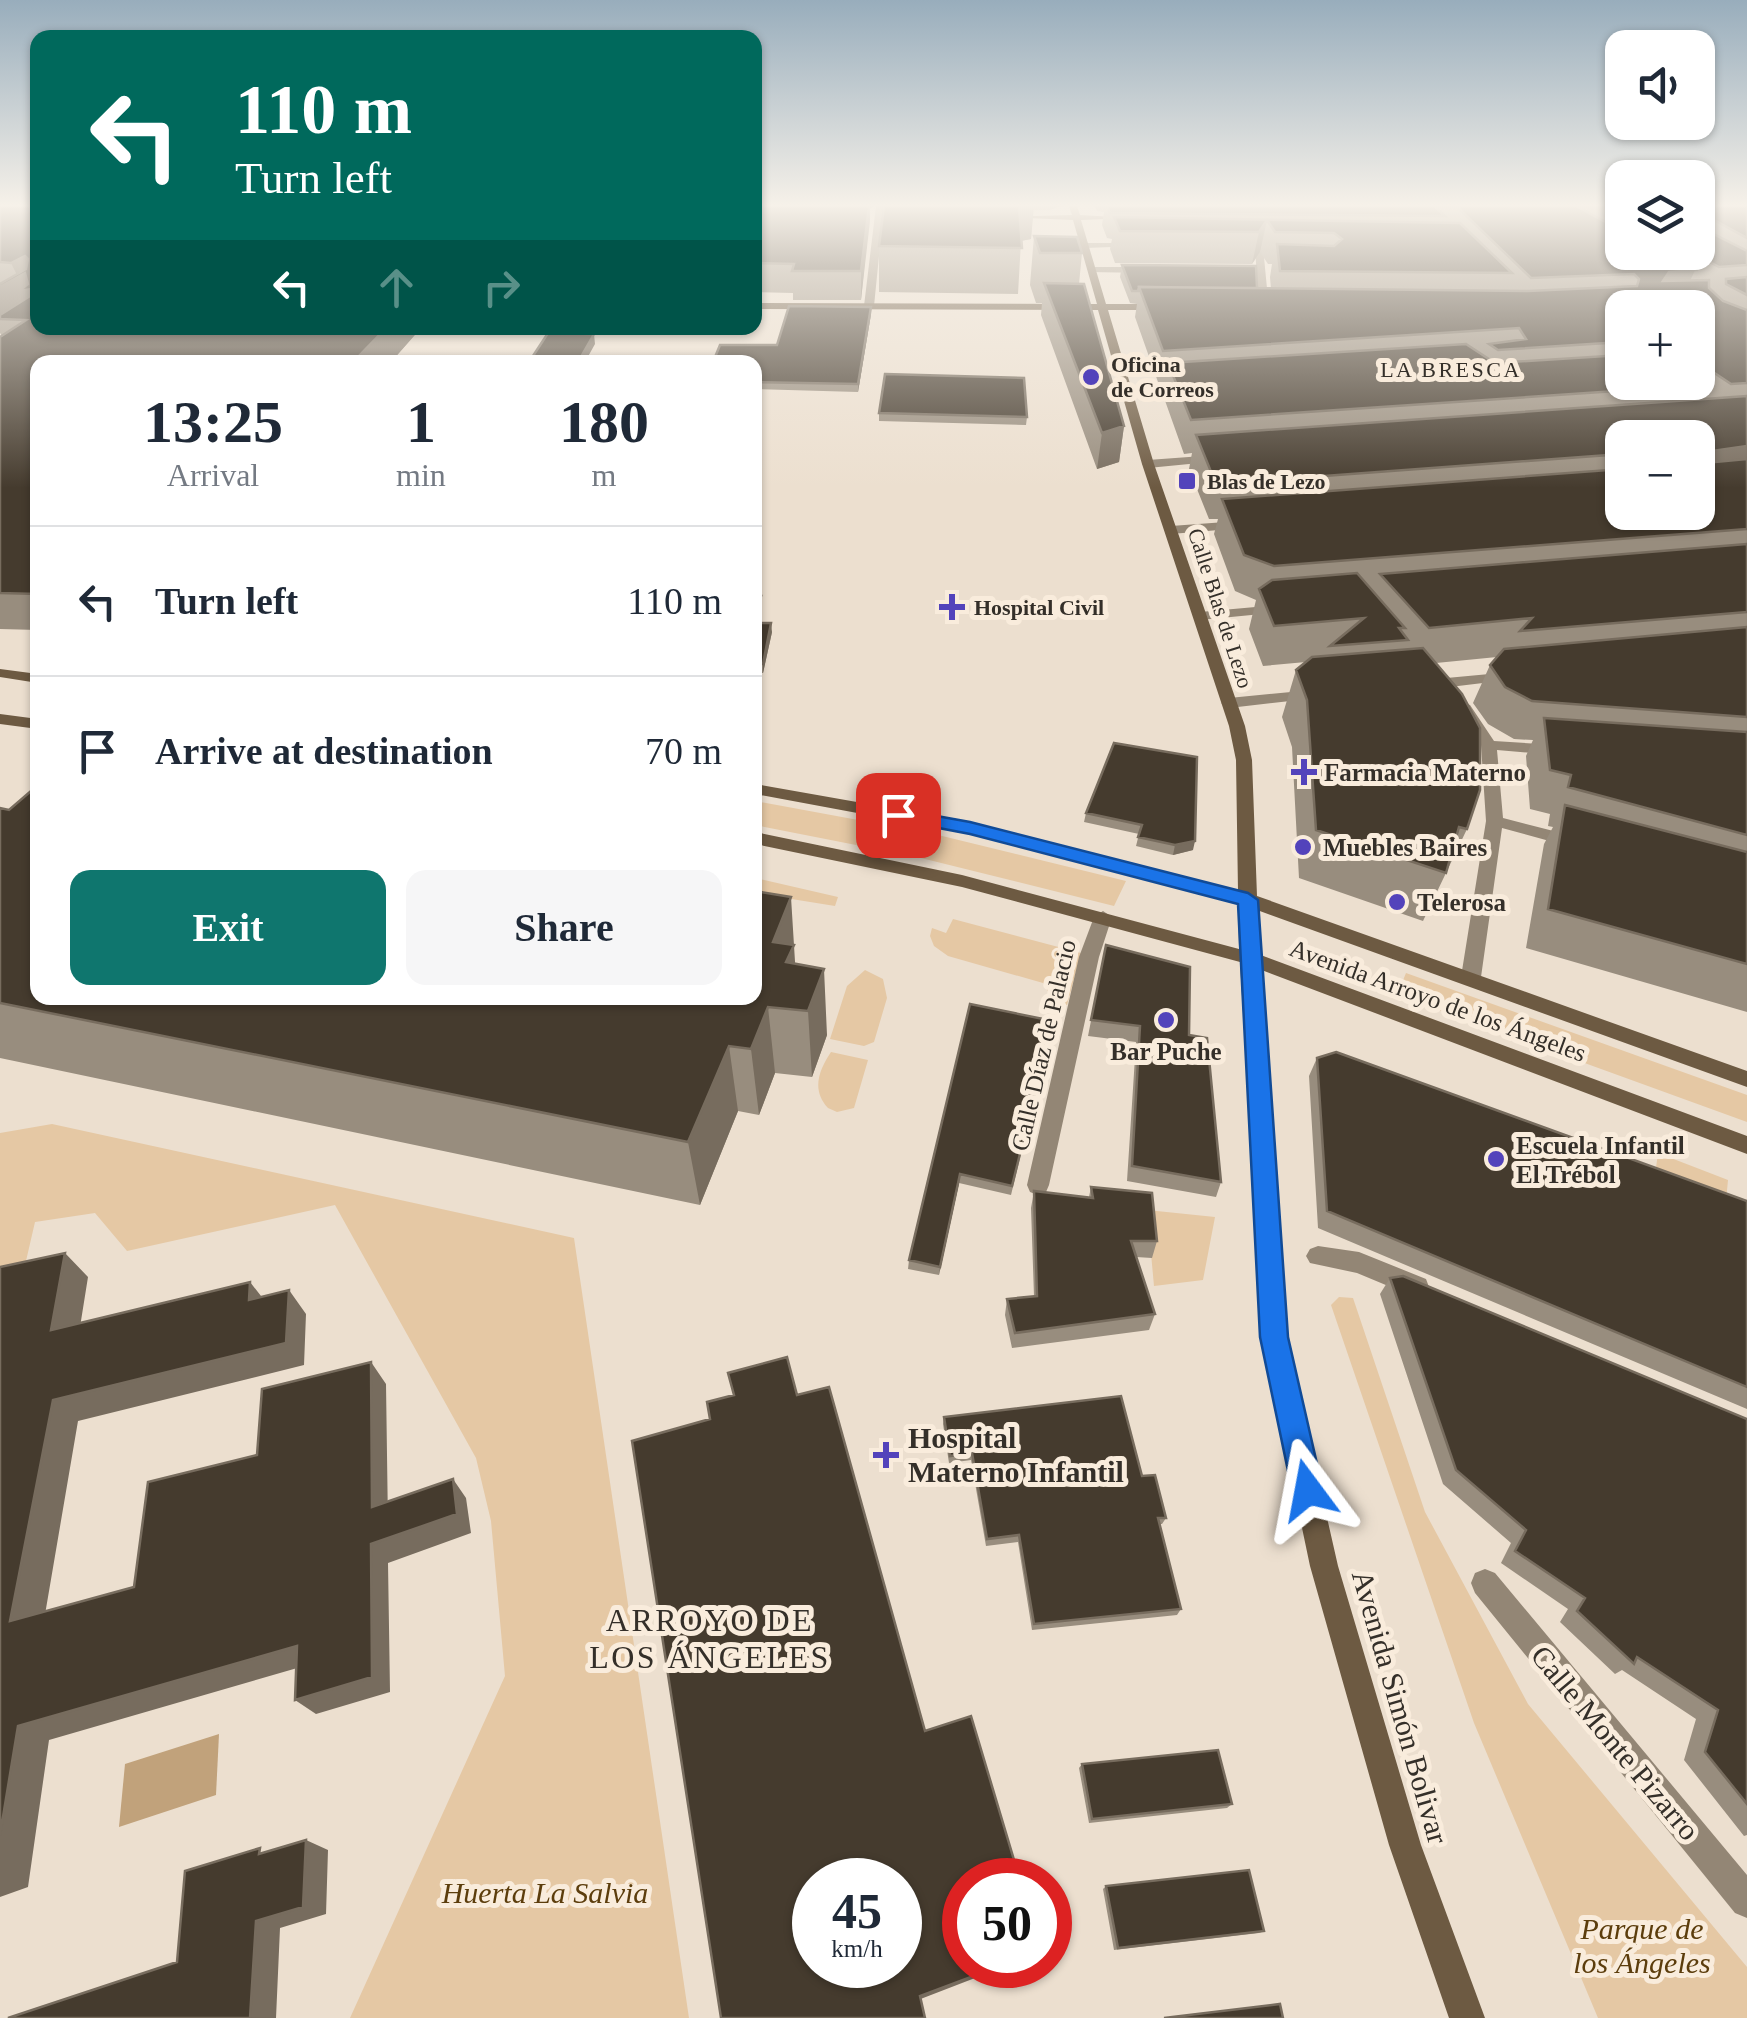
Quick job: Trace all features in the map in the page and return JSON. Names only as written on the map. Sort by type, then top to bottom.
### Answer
[{"type":"main road","name":"Calle Blas de Lezo","points":[[1100,300],[1148,464],[1229,703],[1244,760],[1249,945]]},
{"type":"main road","points":[[762,306],[1173,308]]},
{"type":"main road","points":[[1259,309],[1281,310]]},
{"type":"main road","points":[[0,674],[30,678]]},
{"type":"main road","points":[[0,719],[30,723]]},
{"type":"main road","name":"Avenida Arroyo de los Ángeles","points":[[762,790],[970,828],[1248,900],[1747,1079]]},
{"type":"main road","name":"Avenida Arroyo de los Ángeles","points":[[762,839],[962,881],[1103,918],[1249,945],[1747,1145]]},
{"type":"main road","name":"Avenida Simón Bolivar","points":[[1249,945],[1274,1337],[1330,1584],[1405,1845],[1467,2018]]},
{"type":"street","points":[[869,306],[870,300]]},
{"type":"street","points":[[1259,300],[1259,309]]},
{"type":"street","points":[[1126,392],[1204,386]]},
{"type":"street","points":[[1148,464],[1236,458]]},
{"type":"street","points":[[1171,530],[1249,524]]},
{"type":"street","points":[[1200,616],[1295,608]]},
{"type":"street","points":[[1404,679],[1418,685],[1528,675]]},
{"type":"street","points":[[1448,682],[1489,745],[1494,821],[1471,977]]},
{"type":"street","points":[[1229,703],[1329,694]]},
{"type":"street","points":[[1489,745],[1574,751]]},
{"type":"street","points":[[1494,821],[1600,849]]},
{"type":"street","name":"Calle Díaz de Palacio","points":[[1038,1185],[1089,957],[1103,918]]},
{"type":"street","points":[[1318,1256],[1358,1263],[1447,1300]]},
{"type":"street","name":"Calle Monte Pizarro","points":[[1484,1583],[1747,1901]]},
{"type":"green space","points":[[762,802],[934,834],[1126,881],[1114,906],[917,857],[762,826]]},
{"type":"green space","points":[[762,880],[838,897],[835,906],[762,894]]},
{"type":"green space","points":[[953,919],[1081,953],[1067,1005],[1054,1001],[1043,983],[948,956],[934,946],[932,928],[946,933]]},
{"type":"green space","points":[[865,970],[883,979],[887,998],[874,1042],[864,1046],[830,1039],[847,986]]},
{"type":"green space","points":[[1406,973],[1747,1095],[1747,1122],[1397,995]]},
{"type":"green space","points":[[831,1052],[868,1060],[854,1108],[837,1112],[828,1108],[820,1094],[820,1073]]},
{"type":"green space","name":"Huerta La Salvia","points":[[52,1124],[574,1238],[689,2018],[350,2018],[505,1676],[491,1521],[476,1458],[335,1205],[127,1251],[95,1213],[35,1222],[23,1274],[0,1279],[0,1133]]},
{"type":"green space","points":[[1658,1153],[1728,1180],[1726,1201],[1655,1175]]},
{"type":"green space","points":[[1147,1210],[1215,1217],[1203,1280],[1154,1286]]},
{"type":"green space","name":"Parque de los Ángeles","points":[[1339,1297],[1353,1298],[1425,1512],[1528,1704],[1747,1967],[1747,2018],[1598,2018],[1474,1723],[1331,1305]]},
{"type":"shaded area","points":[[219,1734],[216,1795],[119,1827],[125,1764]]},
{"type":"building","points":[[30,300],[30,335],[379,335],[360,355],[30,355],[30,594],[0,593],[0,337],[26,320],[0,319],[0,315]]},
{"type":"building","points":[[1051,300],[1089,300],[1124,426],[1102,433]]},
{"type":"building","points":[[1144,300],[1605,300],[1605,343],[1498,350],[1489,344],[1526,339],[1519,328],[1163,351]]},
{"type":"building","points":[[1715,300],[1747,310],[1747,383],[1731,384],[1715,373]]},
{"type":"building","points":[[789,306],[871,307],[858,384],[762,382],[762,355],[716,355],[720,345],[777,345]]},
{"type":"building","points":[[547,335],[593,335],[582,355],[534,355]]},
{"type":"building","points":[[1466,344],[1495,363],[1605,356],[1605,392],[1191,420],[1168,363]]},
{"type":"building","points":[[885,374],[1024,378],[1027,417],[879,413]]},
{"type":"building","points":[[1747,396],[1747,446],[1715,451],[1715,420],[1605,420],[1605,455],[1216,484],[1196,435],[1715,400]]},
{"type":"building","points":[[1715,459],[1747,459],[1747,529],[1274,566],[1244,555],[1222,499],[1605,470],[1605,530],[1715,530]]},
{"type":"building","points":[[1747,544],[1747,612],[1520,631],[1532,618],[1429,628],[1380,574]]},
{"type":"building","points":[[1357,573],[1405,628],[1399,628],[1408,640],[1330,646],[1364,618],[1274,626],[1259,589],[1272,580]]},
{"type":"building","points":[[762,623],[771,623],[763,664]]},
{"type":"building","points":[[1747,627],[1747,717],[1532,701],[1505,687],[1490,665],[1504,649]]},
{"type":"building","points":[[1423,648],[1462,694],[1480,728],[1480,790],[1467,829],[1459,827],[1446,873],[1316,830],[1307,700],[1296,670],[1312,657]]},
{"type":"building","points":[[1544,718],[1747,732],[1747,835],[1568,787],[1571,775],[1550,770]]},
{"type":"building","points":[[1114,743],[1197,757],[1195,841],[1175,845],[1138,837],[1142,825],[1086,813]]},
{"type":"building","points":[[30,792],[30,1005],[762,1005],[762,892],[791,897],[773,942],[794,945],[786,962],[824,969],[808,1011],[768,1007],[751,1049],[729,1046],[688,1142],[0,1003],[0,808],[9,810]]},
{"type":"building","points":[[1565,805],[1747,852],[1747,964],[1548,909]]},
{"type":"building","points":[[1106,945],[1190,967],[1189,1035],[1207,1038],[1221,1182],[1132,1166],[1140,1026],[1091,1020]]},
{"type":"building","points":[[970,1004],[1053,1021],[1012,1186],[960,1174],[940,1267],[909,1260]]},
{"type":"building","points":[[1336,1052],[1747,1201],[1747,1387],[1327,1211],[1317,1058]]},
{"type":"building","points":[[1091,1187],[1152,1193],[1157,1241],[1131,1241],[1155,1314],[1015,1333],[1007,1299],[1037,1296],[1034,1191],[1093,1198]]},
{"type":"building","points":[[65,1253],[51,1330],[250,1282],[249,1300],[289,1290],[286,1343],[53,1400],[10,1621],[134,1587],[148,1482],[257,1455],[262,1389],[371,1362],[372,1507],[453,1479],[457,1514],[371,1544],[372,1677],[295,1700],[297,1646],[18,1726],[0,1835],[0,1267]]},
{"type":"building","points":[[1403,1276],[1747,1419],[1747,1804],[1705,1752],[1718,1710],[1637,1657],[1634,1664],[1577,1611],[1585,1598],[1515,1551],[1526,1530],[1456,1470],[1390,1278]]},
{"type":"building","points":[[787,1357],[797,1395],[829,1387],[925,1731],[971,1716],[1013,1858],[942,1858],[942,1988],[920,1996],[925,2018],[721,2018],[632,1441],[710,1419],[707,1402],[734,1395],[728,1373]]},
{"type":"building","points":[[1121,1396],[1142,1476],[1155,1475],[1166,1518],[1158,1518],[1181,1609],[1034,1624],[1019,1535],[987,1539],[972,1453],[950,1456],[944,1417]]},
{"type":"building","points":[[1218,1750],[1232,1804],[1092,1819],[1082,1764]]},
{"type":"building","points":[[306,1840],[303,1907],[256,1921],[250,2018],[8,2018],[177,1962],[185,1871],[260,1848],[259,1854]]},
{"type":"building","points":[[1249,1870],[1264,1931],[1118,1948],[1106,1886]]},
{"type":"building","points":[[1280,2004],[1283,2018],[1164,2018]]},
{"type":"place","name":"Oficina de Correos","points":[[1091,377]]},
{"type":"place","name":"Blas de Lezo","points":[[1187,481]]},
{"type":"place","name":"Hospital Civil","points":[[952,607]]},
{"type":"place","name":"Farmacia Materno","points":[[1304,772]]},
{"type":"place","name":"Muebles Baires","points":[[1303,847]]},
{"type":"place","name":"Telerosa","points":[[1397,902]]},
{"type":"place","name":"Bar Puche","points":[[1166,1020]]},
{"type":"place","name":"Escuela Infantil El Trébol","points":[[1496,1159]]},
{"type":"place","name":"Hospital Materno Infantil","points":[[886,1455]]},
{"type":"district","name":"LA BRESCA","points":[[1451,369]]},
{"type":"district","name":"ARROYO DE LOS ÁNGELES","points":[[710,1638]]},
{"type":"route","points":[[898,815],[970,828],[1248,900],[1248,958],[1274,1337],[1308,1490]]}]
